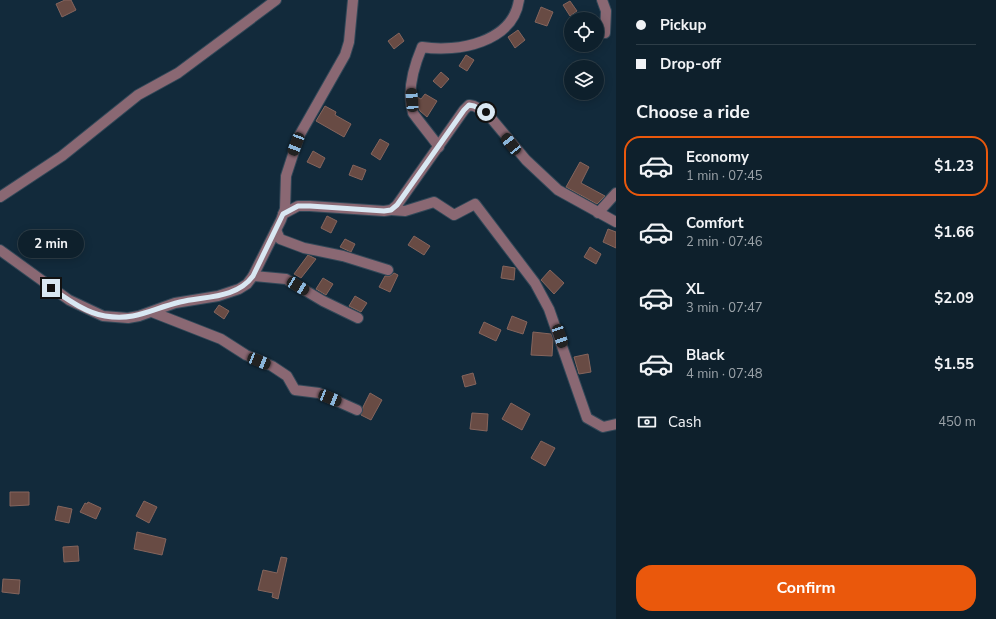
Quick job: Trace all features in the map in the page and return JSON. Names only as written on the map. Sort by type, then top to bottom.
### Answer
[{"type":"street","points":[[0,197],[62,156],[132,99],[178,73],[276,0]]},
{"type":"street","points":[[0,250],[64,297],[103,316],[128,318],[152,312],[180,302],[228,293],[247,284],[253,276],[283,214],[286,176],[299,136],[338,68],[349,42],[353,0]]},
{"type":"street","points":[[439,147],[424,125],[413,114],[411,86],[413,68],[422,47],[439,50],[492,38],[514,20],[519,0]]},
{"type":"street","points":[[602,0],[606,11],[605,33]]},
{"type":"street","points":[[391,210],[397,205],[469,105],[486,112],[511,144],[543,178],[558,190],[616,222]]},
{"type":"street","points":[[598,213],[616,193]]},
{"type":"street","points":[[283,214],[298,206],[405,211],[434,202],[454,215],[475,204],[535,283],[549,309],[588,418],[604,427],[616,424]]},
{"type":"street","points":[[276,230],[280,239],[304,248],[343,256],[388,270]]},
{"type":"street","points":[[253,276],[286,279],[323,301],[358,318]]},
{"type":"street","points":[[152,312],[221,339],[246,355],[272,366],[287,376],[295,390],[319,393],[357,410]]},
{"type":"building","points":[[65,0],[71,0],[76,10],[62,17],[56,4]]},
{"type":"building","points":[[570,1],[577,11],[567,12],[563,5]]},
{"type":"building","points":[[541,7],[553,12],[547,26],[535,22]]},
{"type":"building","points":[[518,30],[525,40],[515,48],[508,37]]},
{"type":"building","points":[[399,33],[404,41],[394,49],[388,41]]},
{"type":"building","points":[[466,55],[474,60],[467,71],[459,66]]},
{"type":"building","points":[[441,72],[449,79],[441,88],[433,81]]},
{"type":"building","points":[[425,94],[437,101],[427,117],[420,111],[417,104],[417,97],[421,99]]},
{"type":"building","points":[[325,106],[336,112],[335,115],[351,124],[344,137],[316,121]]},
{"type":"building","points":[[380,139],[389,144],[380,160],[371,154]]},
{"type":"building","points":[[313,151],[325,158],[320,168],[307,162]]},
{"type":"building","points":[[580,162],[589,167],[581,183],[605,196],[597,204],[566,187]]},
{"type":"building","points":[[353,165],[366,170],[362,180],[349,175]]},
{"type":"building","points":[[327,216],[337,221],[331,233],[321,228]]},
{"type":"building","points":[[608,229],[616,232],[616,248],[603,242]]},
{"type":"building","points":[[414,236],[430,246],[424,255],[408,245]]},
{"type":"building","points":[[345,239],[355,244],[351,252],[340,247]]},
{"type":"building","points":[[590,247],[601,254],[596,264],[584,257]]},
{"type":"building","points":[[308,255],[316,259],[301,278],[294,274]]},
{"type":"building","points":[[503,266],[515,268],[514,280],[501,278]]},
{"type":"building","points":[[550,270],[564,283],[554,294],[541,280]]},
{"type":"building","points":[[394,273],[398,275],[390,292],[379,287],[385,276],[390,276]]},
{"type":"building","points":[[323,278],[333,284],[326,295],[316,289]]},
{"type":"building","points":[[355,296],[367,303],[361,312],[349,306]]},
{"type":"building","points":[[219,305],[229,311],[224,319],[214,312]]},
{"type":"building","points":[[512,316],[527,322],[523,334],[507,329]]},
{"type":"building","points":[[484,322],[501,330],[496,341],[479,333]]},
{"type":"building","points":[[533,332],[551,334],[553,339],[552,356],[531,355]]},
{"type":"building","points":[[588,354],[591,372],[579,374],[574,357]]},
{"type":"building","points":[[473,373],[476,384],[465,387],[462,376]]},
{"type":"building","points":[[370,393],[382,400],[371,420],[361,415]]},
{"type":"building","points":[[511,403],[530,414],[522,430],[502,419]]},
{"type":"building","points":[[472,413],[488,414],[487,431],[470,429]]},
{"type":"building","points":[[541,441],[555,448],[545,466],[531,458]]},
{"type":"building","points":[[10,492],[29,492],[29,505],[10,506]]},
{"type":"building","points":[[144,501],[157,507],[149,523],[136,516]]},
{"type":"building","points":[[88,502],[101,508],[96,519],[80,512],[85,503],[87,504]]},
{"type":"building","points":[[58,506],[72,509],[69,523],[55,520]]},
{"type":"building","points":[[137,532],[166,539],[162,555],[134,549]]},
{"type":"building","points":[[78,546],[79,561],[64,562],[63,547]]},
{"type":"building","points":[[281,557],[287,558],[278,599],[272,597],[273,593],[258,590],[263,570],[277,573]]},
{"type":"building","points":[[3,579],[20,580],[19,594],[2,592]]},
{"type":"route","points":[[51,288],[80,307],[90,311],[103,316],[128,318],[139,316],[185,301],[218,296],[239,289],[247,284],[259,266],[283,214],[298,206],[384,211],[391,210],[397,205],[464,110],[469,105],[486,112]]}]
